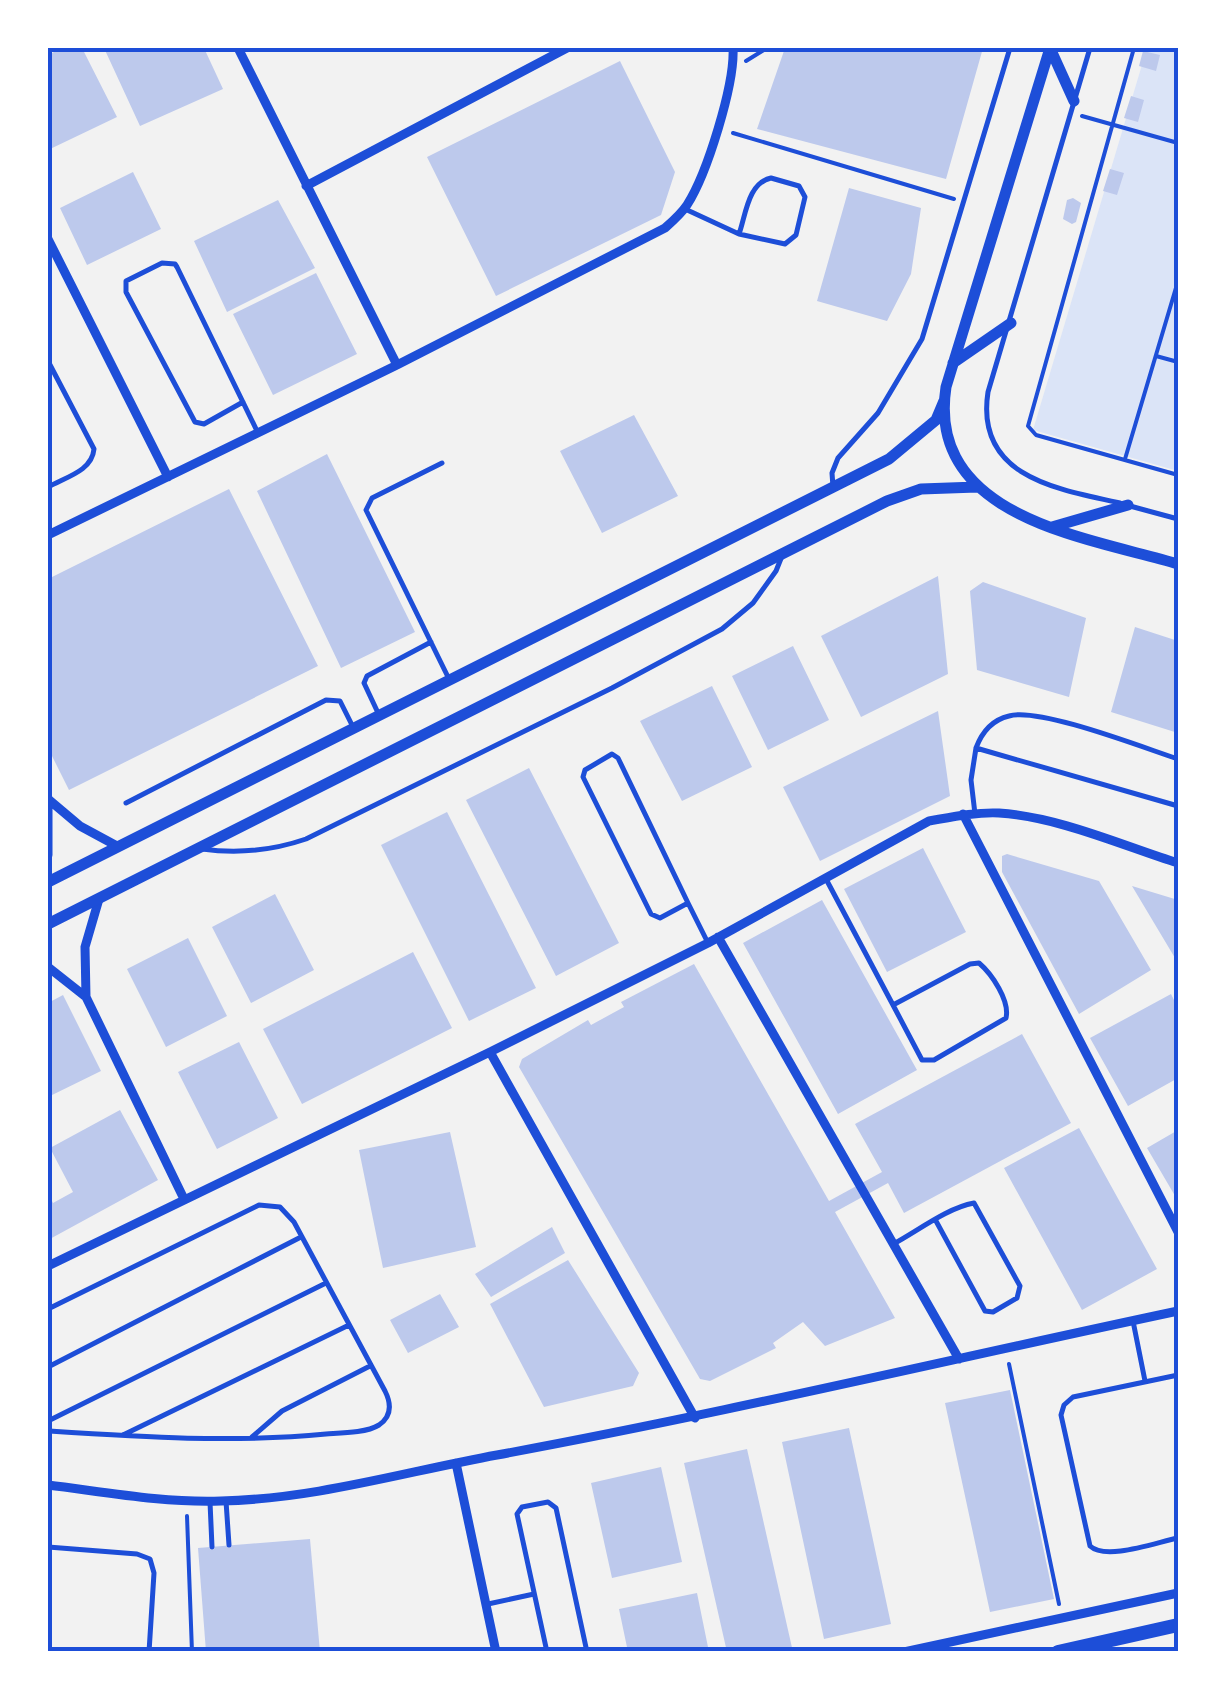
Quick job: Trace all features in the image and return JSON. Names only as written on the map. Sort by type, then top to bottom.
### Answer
[{"type":"main road","points":[[1058,1652],[1178,1626]]},
{"type":"street","points":[[238,48],[397,365]]},
{"type":"street","points":[[306,186],[567,48]]},
{"type":"street","points":[[48,535],[397,365],[665,228],[684,210],[716,128],[734,70],[733,48]]},
{"type":"street","points":[[1050,48],[1073,107]]},
{"type":"street","points":[[48,882],[906,448],[936,420],[944,401],[1050,48]]},
{"type":"street","points":[[48,239],[168,477]]},
{"type":"street","points":[[954,362],[1011,323]]},
{"type":"street","points":[[944,401],[944,425],[950,448],[977,486],[1024,518],[1178,564]]},
{"type":"street","points":[[48,924],[904,494],[938,487],[977,486]]},
{"type":"street","points":[[1052,527],[1128,505]]},
{"type":"street","points":[[48,799],[80,826],[117,846]]},
{"type":"street","points":[[48,799],[48,855]]},
{"type":"street","points":[[969,814],[1178,1232]]},
{"type":"street","points":[[48,1266],[712,940],[929,821],[969,814],[1032,818],[1178,863]]},
{"type":"street","points":[[99,898],[85,947],[86,997],[184,1199]]},
{"type":"street","points":[[712,940],[959,1359]]},
{"type":"street","points":[[48,967],[86,997]]},
{"type":"street","points":[[490,1052],[696,1418]]},
{"type":"street","points":[[48,1485],[210,1502],[319,1493],[696,1418],[1178,1311]]},
{"type":"street","points":[[456,1463],[496,1652]]},
{"type":"street","points":[[904,1652],[1178,1592]]},
{"type":"lane","points":[[833,487],[832,473],[838,458],[885,402],[922,339],[1010,48]]},
{"type":"lane","points":[[1090,48],[988,392],[988,434],[998,453],[1033,478],[1178,520]]},
{"type":"lane","points":[[684,210],[739,234],[780,244],[796,236],[804,202],[802,188],[776,179],[761,181],[754,189],[739,234]]},
{"type":"lane","points":[[243,402],[204,424],[195,422],[126,292],[126,281],[162,263],[174,264],[243,402],[258,433]]},
{"type":"lane","points":[[48,361],[94,448],[88,466],[48,486]]},
{"type":"lane","points":[[442,462],[372,498],[366,505],[449,679]]},
{"type":"lane","points":[[198,848],[242,852],[306,839],[612,688],[738,617],[765,588],[784,553]]},
{"type":"lane","points":[[379,716],[364,684],[367,676],[431,642]]},
{"type":"lane","points":[[126,803],[326,700],[340,702],[353,728]]},
{"type":"lane","points":[[969,814],[976,748],[986,728],[1022,713],[1178,759]]},
{"type":"lane","points":[[976,748],[1178,806]]},
{"type":"lane","points":[[688,903],[662,918],[652,916],[584,777],[585,770],[610,755],[617,756],[688,903],[712,940]]},
{"type":"lane","points":[[824,877],[922,1060],[1002,1021],[1008,1008],[986,969],[974,963],[893,1005]]},
{"type":"lane","points":[[894,1244],[966,1204],[977,1205],[1020,1286],[1020,1296],[993,1312],[984,1312],[936,1221]]},
{"type":"lane","points":[[48,1308],[259,1205],[280,1207],[301,1237],[389,1398],[390,1407],[376,1427],[250,1440],[48,1431]]},
{"type":"lane","points":[[48,1367],[301,1237]]},
{"type":"lane","points":[[48,1421],[326,1283]]},
{"type":"lane","points":[[1134,1320],[1145,1382]]},
{"type":"lane","points":[[122,1436],[349,1325]]},
{"type":"lane","points":[[250,1440],[282,1411],[371,1366]]},
{"type":"lane","points":[[1178,1375],[1072,1397],[1061,1415],[1087,1539],[1096,1552],[1110,1553],[1178,1538]]},
{"type":"lane","points":[[226,1501],[229,1545]]},
{"type":"lane","points":[[210,1502],[212,1547]]},
{"type":"lane","points":[[548,1652],[518,1514],[522,1507],[548,1502],[556,1508],[587,1652]]},
{"type":"lane","points":[[48,1547],[137,1554],[150,1559],[154,1573],[149,1652]]},
{"type":"lane","points":[[488,1604],[535,1594]]},
{"type":"path","points":[[734,70],[766,48]]},
{"type":"path","points":[[1134,48],[1028,426],[1036,435],[1178,475]]},
{"type":"path","points":[[1073,107],[1113,124],[1178,143]]},
{"type":"path","points":[[716,128],[963,201]]},
{"type":"path","points":[[1125,460],[1178,281]]},
{"type":"path","points":[[1156,356],[1178,362]]},
{"type":"path","points":[[1006,1349],[1062,1618]]},
{"type":"path","points":[[186,1501],[192,1652]]},
{"type":"shaded area","points":[[1147,48],[1178,48],[1178,471],[1033,430]]},
{"type":"building","points":[[62,48],[82,48],[117,117],[48,150],[48,55]]},
{"type":"building","points":[[104,48],[204,48],[223,89],[140,126]]},
{"type":"building","points":[[785,48],[983,48],[946,179],[757,129]]},
{"type":"building","points":[[1143,51],[1160,55],[1156,71],[1139,66]]},
{"type":"building","points":[[620,61],[675,172],[661,215],[496,296],[427,157]]},
{"type":"building","points":[[1131,96],[1144,100],[1138,122],[1124,118]]},
{"type":"building","points":[[1110,169],[1124,173],[1117,195],[1103,191]]},
{"type":"building","points":[[133,172],[161,229],[87,265],[60,208]]},
{"type":"building","points":[[849,188],[921,208],[911,274],[887,321],[817,301]]},
{"type":"building","points":[[1073,198],[1081,203],[1072,224],[1063,219],[1067,200]]},
{"type":"building","points":[[278,200],[315,268],[227,312],[194,241]]},
{"type":"building","points":[[316,273],[357,354],[273,395],[233,314]]},
{"type":"building","points":[[634,415],[678,496],[602,533],[560,451]]},
{"type":"building","points":[[327,454],[415,632],[341,668],[257,491]]},
{"type":"building","points":[[229,489],[318,666],[69,790],[48,748],[48,579]]},
{"type":"building","points":[[938,576],[948,674],[861,717],[821,636]]},
{"type":"building","points":[[983,582],[1086,618],[1069,697],[977,670],[970,591]]},
{"type":"building","points":[[1135,627],[1178,641],[1178,733],[1111,712]]},
{"type":"building","points":[[793,646],[829,720],[768,750],[732,676]]},
{"type":"building","points":[[712,686],[752,767],[682,801],[640,721]]},
{"type":"building","points":[[938,711],[950,796],[820,861],[783,787]]},
{"type":"building","points":[[529,768],[619,943],[556,976],[466,800]]},
{"type":"building","points":[[447,812],[536,988],[469,1021],[381,845]]},
{"type":"building","points":[[923,848],[966,932],[887,972],[844,889]]},
{"type":"building","points":[[1007,854],[1099,881],[1151,970],[1079,1014],[1002,872],[1002,856]]},
{"type":"building","points":[[1132,886],[1178,900],[1175,958]]},
{"type":"building","points":[[275,894],[314,970],[251,1003],[212,927]]},
{"type":"building","points":[[822,900],[917,1070],[838,1114],[743,943]]},
{"type":"building","points":[[188,938],[227,1016],[166,1047],[127,969]]},
{"type":"building","points":[[413,952],[452,1028],[302,1104],[263,1029]]},
{"type":"building","points":[[694,964],[829,1201],[882,1172],[855,1124],[1022,1034],[1071,1123],[904,1213],[888,1183],[835,1212],[895,1318],[825,1346],[803,1322],[773,1343],[776,1348],[710,1381],[700,1379],[519,1067],[522,1059],[588,1020],[591,1025],[624,1007],[621,1002]]},
{"type":"building","points":[[1171,994],[1178,1008],[1178,1078],[1128,1106],[1090,1038]]},
{"type":"building","points":[[63,995],[101,1071],[48,1097],[48,1003]]},
{"type":"building","points":[[239,1042],[278,1118],[217,1149],[178,1072]]},
{"type":"building","points":[[120,1110],[158,1180],[48,1240],[48,1193],[53,1203],[73,1192],[50,1148]]},
{"type":"building","points":[[1079,1128],[1157,1269],[1082,1310],[1004,1168]]},
{"type":"building","points":[[1178,1130],[1178,1201],[1147,1148]]},
{"type":"building","points":[[450,1132],[476,1247],[383,1268],[359,1150]]},
{"type":"building","points":[[552,1227],[565,1253],[491,1297],[475,1274]]},
{"type":"building","points":[[568,1260],[639,1373],[633,1386],[544,1407],[490,1304]]},
{"type":"building","points":[[440,1294],[459,1327],[408,1353],[390,1320]]},
{"type":"building","points":[[1010,1390],[1054,1599],[990,1612],[945,1403]]},
{"type":"building","points":[[849,1428],[891,1624],[824,1639],[782,1442]]},
{"type":"building","points":[[747,1449],[793,1652],[727,1652],[684,1463]]},
{"type":"building","points":[[661,1467],[682,1562],[612,1578],[591,1483]]},
{"type":"building","points":[[310,1539],[320,1652],[206,1652],[198,1548]]},
{"type":"building","points":[[697,1593],[709,1652],[628,1652],[619,1609]]}]
